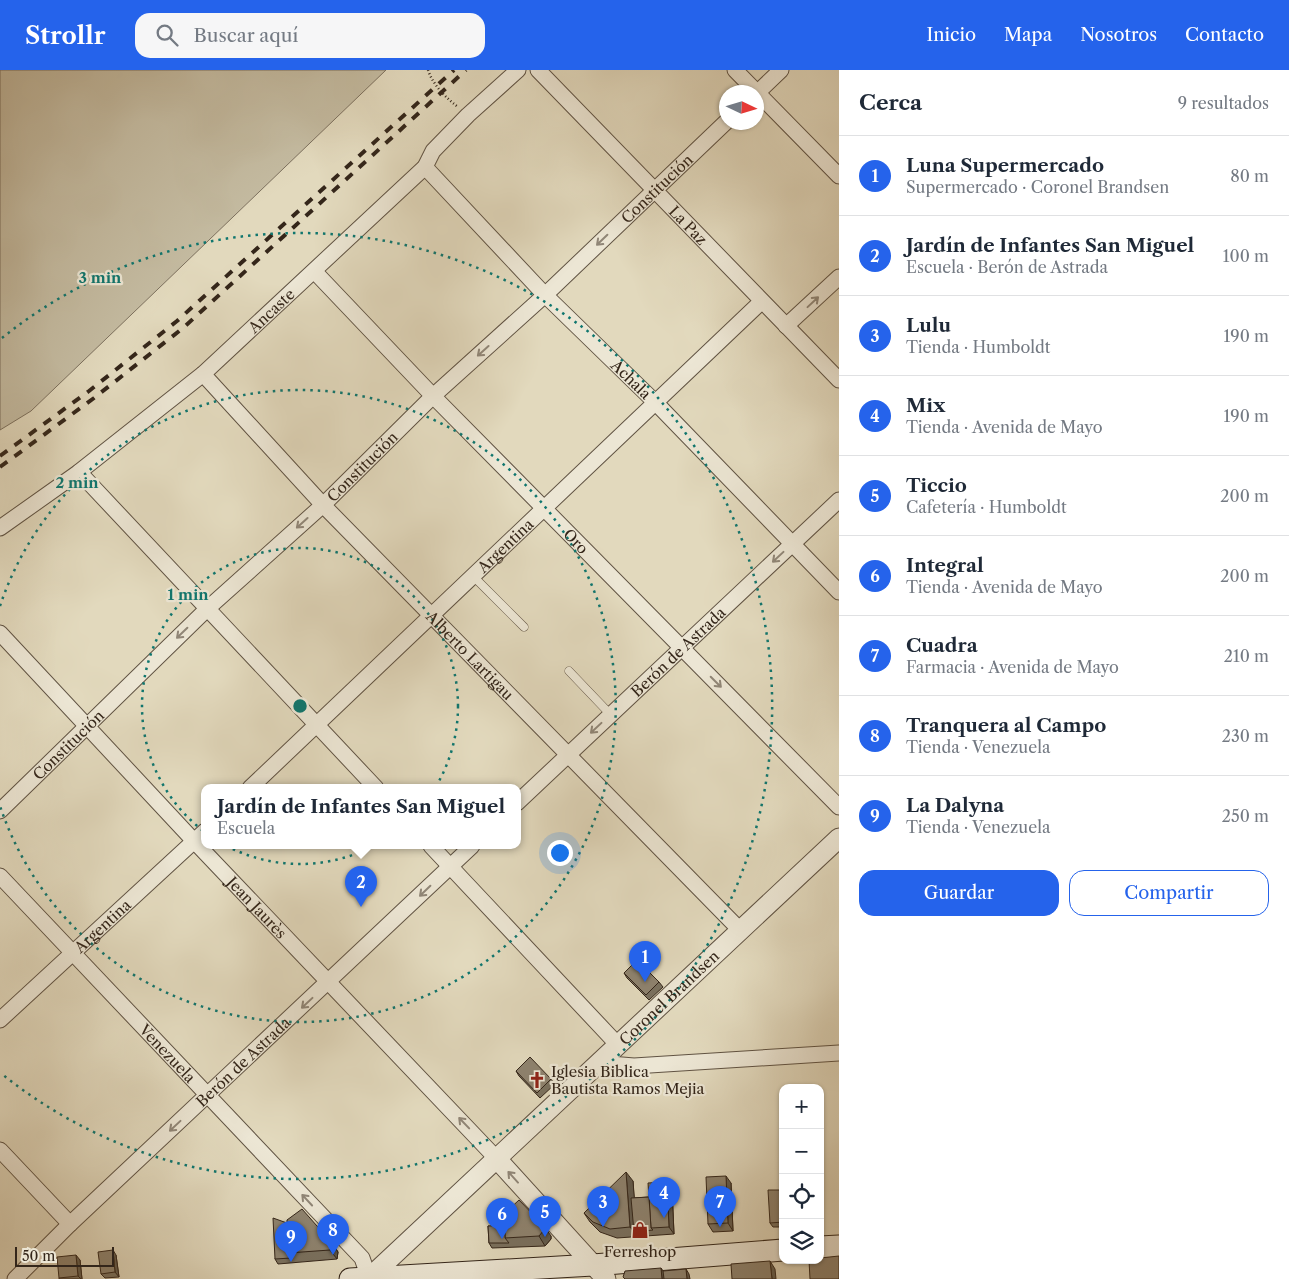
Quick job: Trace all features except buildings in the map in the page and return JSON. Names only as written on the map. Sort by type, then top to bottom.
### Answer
[{"type":"main road","points":[[824,1247],[839,1246]]},
{"type":"main road","points":[[362,1279],[596,1274],[779,1251]]},
{"type":"street","name":"Ancaste","points":[[0,528],[79,472],[204,374],[425,167],[433,151],[468,114],[518,70]]},
{"type":"street","name":"La Paz","points":[[538,70],[761,302],[839,380]]},
{"type":"street","points":[[735,70],[749,85]]},
{"type":"street","points":[[764,86],[781,70]]},
{"type":"street","points":[[764,100],[839,176]]},
{"type":"street","name":"Constitución","points":[[0,811],[207,609],[323,504],[433,396],[545,295],[719,129]]},
{"type":"street","name":"Achala","points":[[425,167],[545,295],[655,402],[839,592]]},
{"type":"street","name":"Oro","points":[[315,272],[433,396],[839,807]]},
{"type":"street","points":[[786,326],[839,277]]},
{"type":"street","name":"Argentina","points":[[254,784],[761,302]]},
{"type":"street","name":"Alberto Lartigau","points":[[204,374],[323,504],[430,615],[741,931]]},
{"type":"street","points":[[79,472],[372,784]]},
{"type":"street","name":"Berón de Astrada","points":[[521,799],[839,500]]},
{"type":"street","name":"Jean Jaurès","points":[[0,633],[87,725],[199,836]]},
{"type":"street","name":"Argentina","points":[[0,1020],[199,836]]},
{"type":"street","name":"Coronel Brandsen","points":[[362,1279],[497,1159],[839,838]]},
{"type":"street","name":"Jean Jaurès","points":[[211,849],[329,982],[497,1159]]},
{"type":"street","points":[[434,849],[618,1045]]},
{"type":"street","name":"Berón de Astrada","points":[[15,1279],[70,1224],[469,849]]},
{"type":"street","name":"Venezuela","points":[[0,876],[362,1258],[362,1279]]},
{"type":"street","points":[[598,1064],[634,1066],[839,1053]]},
{"type":"street","points":[[0,1150],[70,1224]]},
{"type":"street","points":[[497,1159],[596,1274]]},
{"type":"lane","points":[[472,575],[524,627]]},
{"type":"lane","points":[[569,672],[610,714]]},
{"type":"path","points":[[428,70],[430,77],[447,99],[468,114]]},
{"type":"shaded area","points":[[0,70],[386,70],[31,411],[0,430]]},
{"type":"railway","points":[[0,456],[89,391],[177,321],[454,70]]},
{"type":"railway","points":[[0,467],[94,398],[183,328],[466,70]]},
{"type":"place","name":"Jardín de Infantes San Miguel","points":[[361,907]]},
{"type":"place","name":"Luna Supermercado","points":[[645,982]]},
{"type":"place","name":"Iglesia Biblica Bautista Ramos Mejia","points":[[537,1080]]},
{"type":"place","name":"Mix","points":[[664,1218]]},
{"type":"place","name":"Lulu","points":[[603,1227]]},
{"type":"place","name":"Cuadra","points":[[720,1227]]},
{"type":"place","name":"Ferreshop","points":[[640,1230]]},
{"type":"place","name":"Ticcio","points":[[545,1237]]},
{"type":"place","name":"Integral","points":[[502,1239]]},
{"type":"place","name":"Tranquera al Campo","points":[[333,1255]]},
{"type":"place","name":"La Dalyna","points":[[291,1262]]}]
